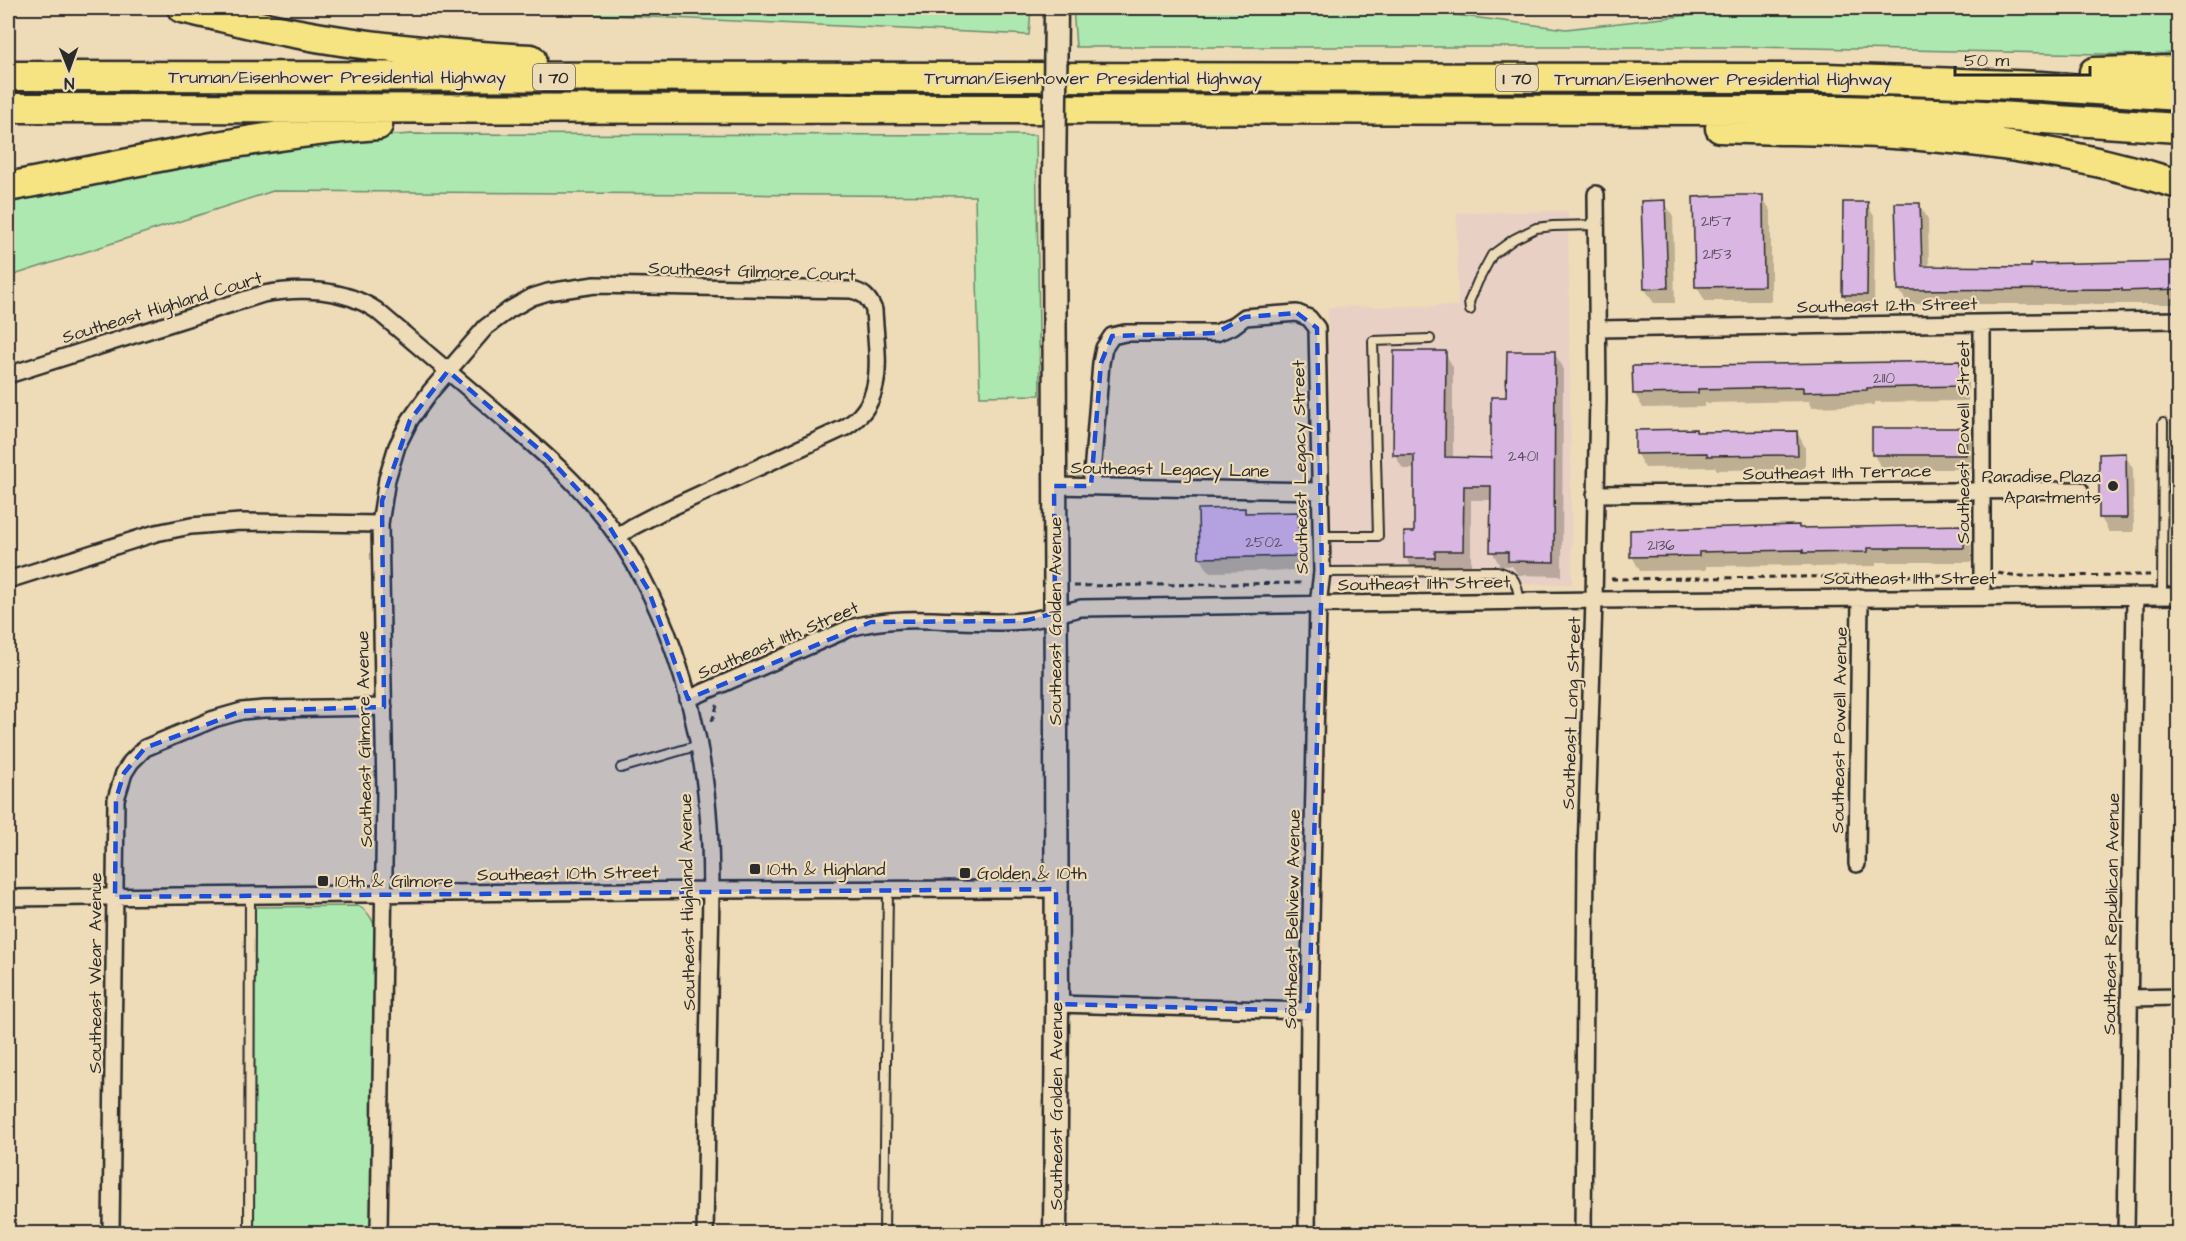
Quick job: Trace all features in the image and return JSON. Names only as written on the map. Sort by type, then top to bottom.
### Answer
[{"type":"highway","points":[[182,8],[293,33],[387,47],[478,56],[631,61],[782,77]]},
{"type":"highway","points":[[1933,81],[2058,72],[2178,70]]},
{"type":"highway","name":"Truman/Eisenhower Presidential Highway","points":[[8,76],[1826,78],[2041,86],[2178,96]]},
{"type":"highway","name":"Truman/Eisenhower Presidential Highway","points":[[8,108],[1854,110],[2004,116],[2178,128]]},
{"type":"highway","points":[[8,187],[232,144],[310,132],[388,124],[454,122],[579,108]]},
{"type":"highway","points":[[1521,109],[1644,124],[1859,132],[1941,138],[2027,149],[2090,161],[2178,184]]},
{"type":"street","name":"Southeast Golden Avenue","points":[[1055,1233],[1057,1004],[1054,186],[1056,8]]},
{"type":"street","name":"Southeast Long Street","points":[[1583,1233],[1586,854],[1598,398],[1596,194]]},
{"type":"street","name":"Southeast Gilmore Court","points":[[448,371],[486,327],[509,310],[532,297],[566,288],[595,285],[850,290],[870,300],[874,310],[877,380],[871,400],[859,418],[844,428],[632,526],[617,537]]},
{"type":"street","name":"Southeast Highland Court","points":[[8,375],[263,294],[284,290],[325,291],[353,298],[369,305],[448,371]]},
{"type":"street","name":"Southeast Legacy Street","points":[[1091,486],[1101,363],[1104,348],[1112,336],[1125,333],[1216,333],[1233,326],[1245,317],[1297,313],[1309,318],[1317,328],[1322,536],[1322,572],[1318,604]]},
{"type":"street","name":"Southeast 12th Street","points":[[1597,329],[2178,320]]},
{"type":"street","name":"Southeast Powell Street","points":[[1982,323],[1982,597]]},
{"type":"street","name":"Southeast Gilmore Avenue","points":[[379,1233],[385,895],[380,524],[387,479],[397,446],[410,420],[448,371]]},
{"type":"street","name":"Southeast Highland Avenue","points":[[448,371],[548,457],[575,484],[617,537],[648,589],[663,623],[688,699],[699,745],[706,792],[710,890],[705,1233]]},
{"type":"street","name":"Southeast Legacy Lane","points":[[1054,486],[1321,490]]},
{"type":"street","name":"Southeast 11th Terrace","points":[[1595,494],[2080,490]]},
{"type":"street","points":[[8,580],[156,533],[191,526],[240,522],[380,524]]},
{"type":"street","name":"Southeast Republican Avenue","points":[[2126,1233],[2135,596]]},
{"type":"street","name":"Southeast 11th Street","points":[[688,699],[850,628],[871,622],[897,619],[1023,621],[1081,608],[1860,597],[2178,596]]},
{"type":"street","name":"Southeast Powell Avenue","points":[[1857,864],[1860,597]]},
{"type":"street","name":"Southeast Bellview Avenue","points":[[1307,1233],[1309,1011],[1318,604]]},
{"type":"street","name":"Southeast Wear Avenue","points":[[111,1233],[116,798],[119,786],[131,762],[145,748],[214,719],[242,711],[384,707]]},
{"type":"street","name":"Southeast 10th Street","points":[[8,898],[710,890],[1056,890]]},
{"type":"street","points":[[2130,998],[2178,997]]},
{"type":"street","points":[[1057,1004],[1309,1011]]},
{"type":"lane","points":[[1470,310],[1474,292],[1492,255],[1514,239],[1536,228],[1596,225]]},
{"type":"lane","points":[[1322,536],[1378,536],[1373,341],[1430,339]]},
{"type":"lane","points":[[2162,596],[2163,423]]},
{"type":"lane","points":[[1322,572],[1497,571],[1506,573],[1516,581],[1520,601]]},
{"type":"lane","points":[[621,768],[699,745]]},
{"type":"lane","points":[[884,1233],[888,890]]},
{"type":"lane","points":[[249,1233],[250,896]]},
{"type":"path","points":[[1594,580],[1950,576],[1993,572],[2012,576],[2162,574]]},
{"type":"path","points":[[1055,586],[1306,583]]},
{"type":"path","points":[[712,721],[717,706],[728,701]]},
{"type":"highlighted area","points":[[1297,313],[1317,328],[1322,572],[1309,1011],[1057,1004],[1056,889],[115,897],[116,799],[124,773],[145,748],[242,711],[384,707],[382,501],[410,420],[448,371],[548,457],[604,518],[648,589],[688,699],[871,622],[1024,621],[1055,613],[1054,486],[1091,486],[1101,363],[1112,336],[1216,333],[1245,317]]},
{"type":"shaded area","points":[[1568,211],[1572,584],[1332,587],[1328,307],[1458,306],[1457,213]]},
{"type":"green space","points":[[501,8],[1031,8],[1029,35],[524,11]]},
{"type":"green space","points":[[1073,8],[1400,8],[1566,29],[1752,8],[2178,8],[2178,52],[2151,55],[1756,47],[1076,47]]},
{"type":"green space","points":[[412,134],[1036,135],[1040,395],[980,396],[975,196],[273,191],[8,277],[8,200],[321,140]]},
{"type":"green space","points":[[359,906],[372,919],[377,938],[373,1233],[250,1234],[254,907]]},
{"type":"building","points":[[1763,195],[1764,286],[1695,287],[1693,197]]},
{"type":"building","points":[[1665,200],[1668,288],[1644,289],[1641,201]]},
{"type":"building","points":[[1843,202],[1868,202],[1867,295],[1842,295]]},
{"type":"building","points":[[1895,203],[1920,203],[1922,266],[2031,267],[2031,264],[2178,261],[2178,289],[1898,290]]},
{"type":"building","points":[[1394,351],[1446,351],[1445,457],[1491,458],[1491,397],[1506,397],[1507,351],[1555,351],[1554,562],[1508,561],[1508,552],[1490,552],[1491,486],[1464,486],[1463,551],[1435,551],[1435,558],[1404,558],[1404,532],[1414,532],[1414,455],[1393,455]]},
{"type":"building","points":[[1960,361],[1961,386],[1803,392],[1803,387],[1698,389],[1698,393],[1633,394],[1632,366]]},
{"type":"building","points":[[1872,428],[1966,428],[1966,455],[1872,455]]},
{"type":"building","points":[[1696,429],[1696,432],[1797,431],[1798,455],[1635,454],[1635,430]]},
{"type":"building","name":"Paradise Plaza Apartments","points":[[2126,453],[2127,518],[2099,518],[2099,454]]},
{"type":"building","points":[[1245,508],[1245,513],[1298,512],[1299,556],[1199,558],[1198,509]]},
{"type":"building","points":[[1799,525],[1799,528],[1964,525],[1964,548],[1868,548],[1868,552],[1803,553],[1803,550],[1699,552],[1699,556],[1630,557],[1630,530]]},
{"type":"place","name":"Paradise Plaza Apartments","points":[[2113,486]]},
{"type":"place","name":"10th & Highland","points":[[755,869]]},
{"type":"place","name":"Golden & 10th","points":[[965,873]]},
{"type":"place","name":"10th & Gilmore","points":[[323,881]]}]
